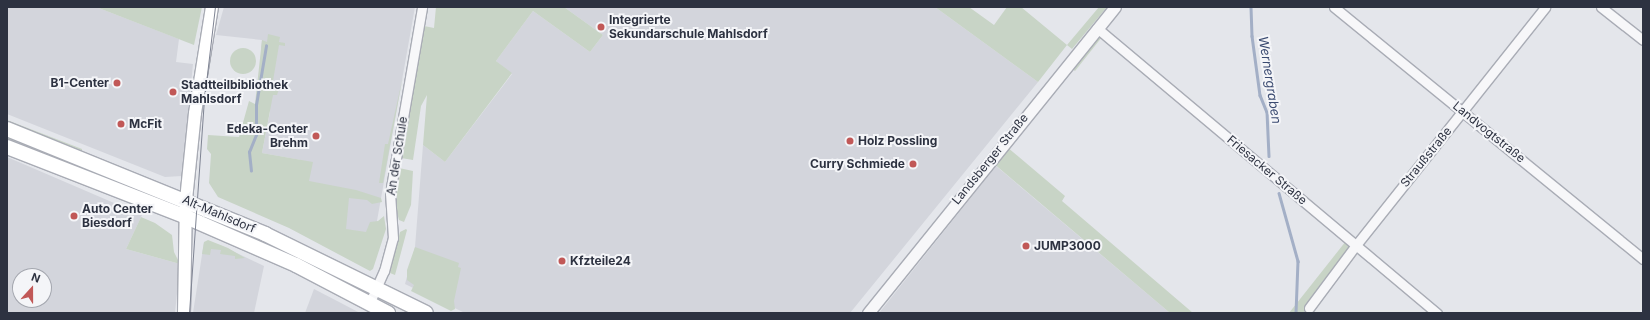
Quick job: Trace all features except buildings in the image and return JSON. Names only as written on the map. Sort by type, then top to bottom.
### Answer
[{"type":"main road","points":[[184,313],[186,281],[184,216],[195,113],[212,7]]},
{"type":"main road","name":"Alt-Mahlsdorf","points":[[7,129],[186,200],[285,243],[426,313]]},
{"type":"main road","name":"Alt-Mahlsdorf","points":[[7,147],[184,216],[296,265],[370,302],[388,313]]},
{"type":"street","name":"An der Schule","points":[[370,302],[394,238],[390,193],[422,7]]},
{"type":"street","name":"Landsberger Straße","points":[[868,313],[1115,7]]},
{"type":"street","name":"Landvogtstraße","points":[[1334,7],[1643,259]]},
{"type":"street","name":"Straußstraße","points":[[1309,308],[1356,245],[1545,7]]},
{"type":"street","points":[[1601,7],[1643,40]]},
{"type":"street","name":"Friesacker Straße","points":[[1097,28],[1437,313]]},
{"type":"shaded area","points":[[7,7],[96,7],[179,39],[176,62],[193,64],[182,176],[165,177],[7,114]]},
{"type":"shaded area","points":[[224,7],[415,7],[372,249],[290,225],[301,160],[262,153],[270,112],[261,47],[262,40],[216,35]]},
{"type":"shaded area","points":[[564,7],[935,7],[1038,82],[850,313],[465,313],[405,284],[415,247],[423,145],[445,162],[512,74],[496,61],[533,11],[590,52],[603,35]]},
{"type":"shaded area","points":[[7,157],[142,215],[126,249],[180,264],[175,313],[7,313]]},
{"type":"shaded area","points":[[996,166],[1170,313],[879,313]]},
{"type":"shaded area","points":[[204,242],[220,245],[264,266],[254,313],[193,313]]},
{"type":"shaded area","points":[[314,289],[341,303],[360,313],[305,313]]},
{"type":"green space","points":[[96,7],[202,7],[194,45]]},
{"type":"green space","points":[[436,7],[564,7],[603,35],[590,52],[533,11],[496,61],[512,73],[445,162],[423,145],[427,95],[421,106],[413,160],[401,158],[424,26],[434,28]]},
{"type":"green space","points":[[935,7],[969,7],[994,25],[1007,7],[1021,7],[1067,45],[1038,82]]},
{"type":"green space","points":[[1099,7],[1107,7],[1072,49],[1067,45]]},
{"type":"green space","points":[[268,34],[280,37],[279,42],[285,43],[285,46],[279,45],[272,87],[279,89],[277,95],[273,95],[262,153],[313,162],[309,181],[356,190],[381,198],[382,202],[372,204],[367,200],[349,198],[346,229],[366,232],[370,222],[378,221],[384,216],[386,229],[373,269],[370,271],[289,228],[218,197],[209,183],[211,154],[207,149],[208,135],[239,137],[249,101],[255,104],[262,40],[267,42]]},
{"type":"green space","points":[[1097,37],[1102,37],[1075,71],[1069,67]]},
{"type":"green space","points":[[243,48],[252,52],[256,61],[252,70],[243,74],[234,70],[230,61],[234,52]]},
{"type":"green space","points":[[403,76],[383,183],[379,183],[385,144],[388,144]]},
{"type":"green space","points":[[7,120],[82,149],[82,153],[7,122]]},
{"type":"green space","points":[[7,134],[55,153],[53,158],[7,142]]},
{"type":"green space","points":[[1007,147],[1065,196],[1062,201],[1193,313],[1170,313],[993,163]]},
{"type":"green space","points":[[399,168],[413,171],[411,205],[404,222],[399,220],[394,201]]},
{"type":"green space","points":[[141,217],[155,223],[172,235],[174,252],[180,264],[126,249]]},
{"type":"green space","points":[[406,229],[407,230],[395,275],[390,273],[400,232]]},
{"type":"green space","points":[[208,240],[228,248],[245,258],[235,259],[235,256],[220,254],[221,250],[211,249],[210,255],[202,254],[204,242]]},
{"type":"green space","points":[[1346,241],[1350,248],[1344,260],[1303,313],[1289,313]]},
{"type":"green space","points":[[415,247],[459,263],[458,267],[461,268],[454,301],[455,309],[451,311],[411,291],[414,285],[407,280],[407,270]]},
{"type":"waterway","name":"Wernergraben","points":[[1251,7],[1252,36],[1260,95],[1267,112],[1269,156]]},
{"type":"waterway","points":[[251,171],[249,152],[256,135],[256,105],[266,46]]},
{"type":"waterway","name":"Wernergraben","points":[[1279,193],[1298,261],[1296,313]]},
{"type":"tram line","points":[[189,313],[204,100],[215,7]]},
{"type":"place","name":"Integrierte Sekundarschule Mahlsdorf","points":[[601,27]]},
{"type":"place","name":"B1-Center","points":[[117,83]]},
{"type":"place","name":"Stadtteilbibliothek Mahlsdorf","points":[[173,92]]},
{"type":"place","name":"McFit","points":[[121,124]]},
{"type":"place","name":"Edeka-Center Brehm","points":[[316,136]]},
{"type":"place","name":"Holz Possling","points":[[850,141]]},
{"type":"place","name":"Curry Schmiede","points":[[913,164]]},
{"type":"place","name":"Auto Center Biesdorf","points":[[74,216]]},
{"type":"place","name":"JUMP3000","points":[[1026,246]]},
{"type":"place","name":"Kfzteile24","points":[[562,261]]}]
